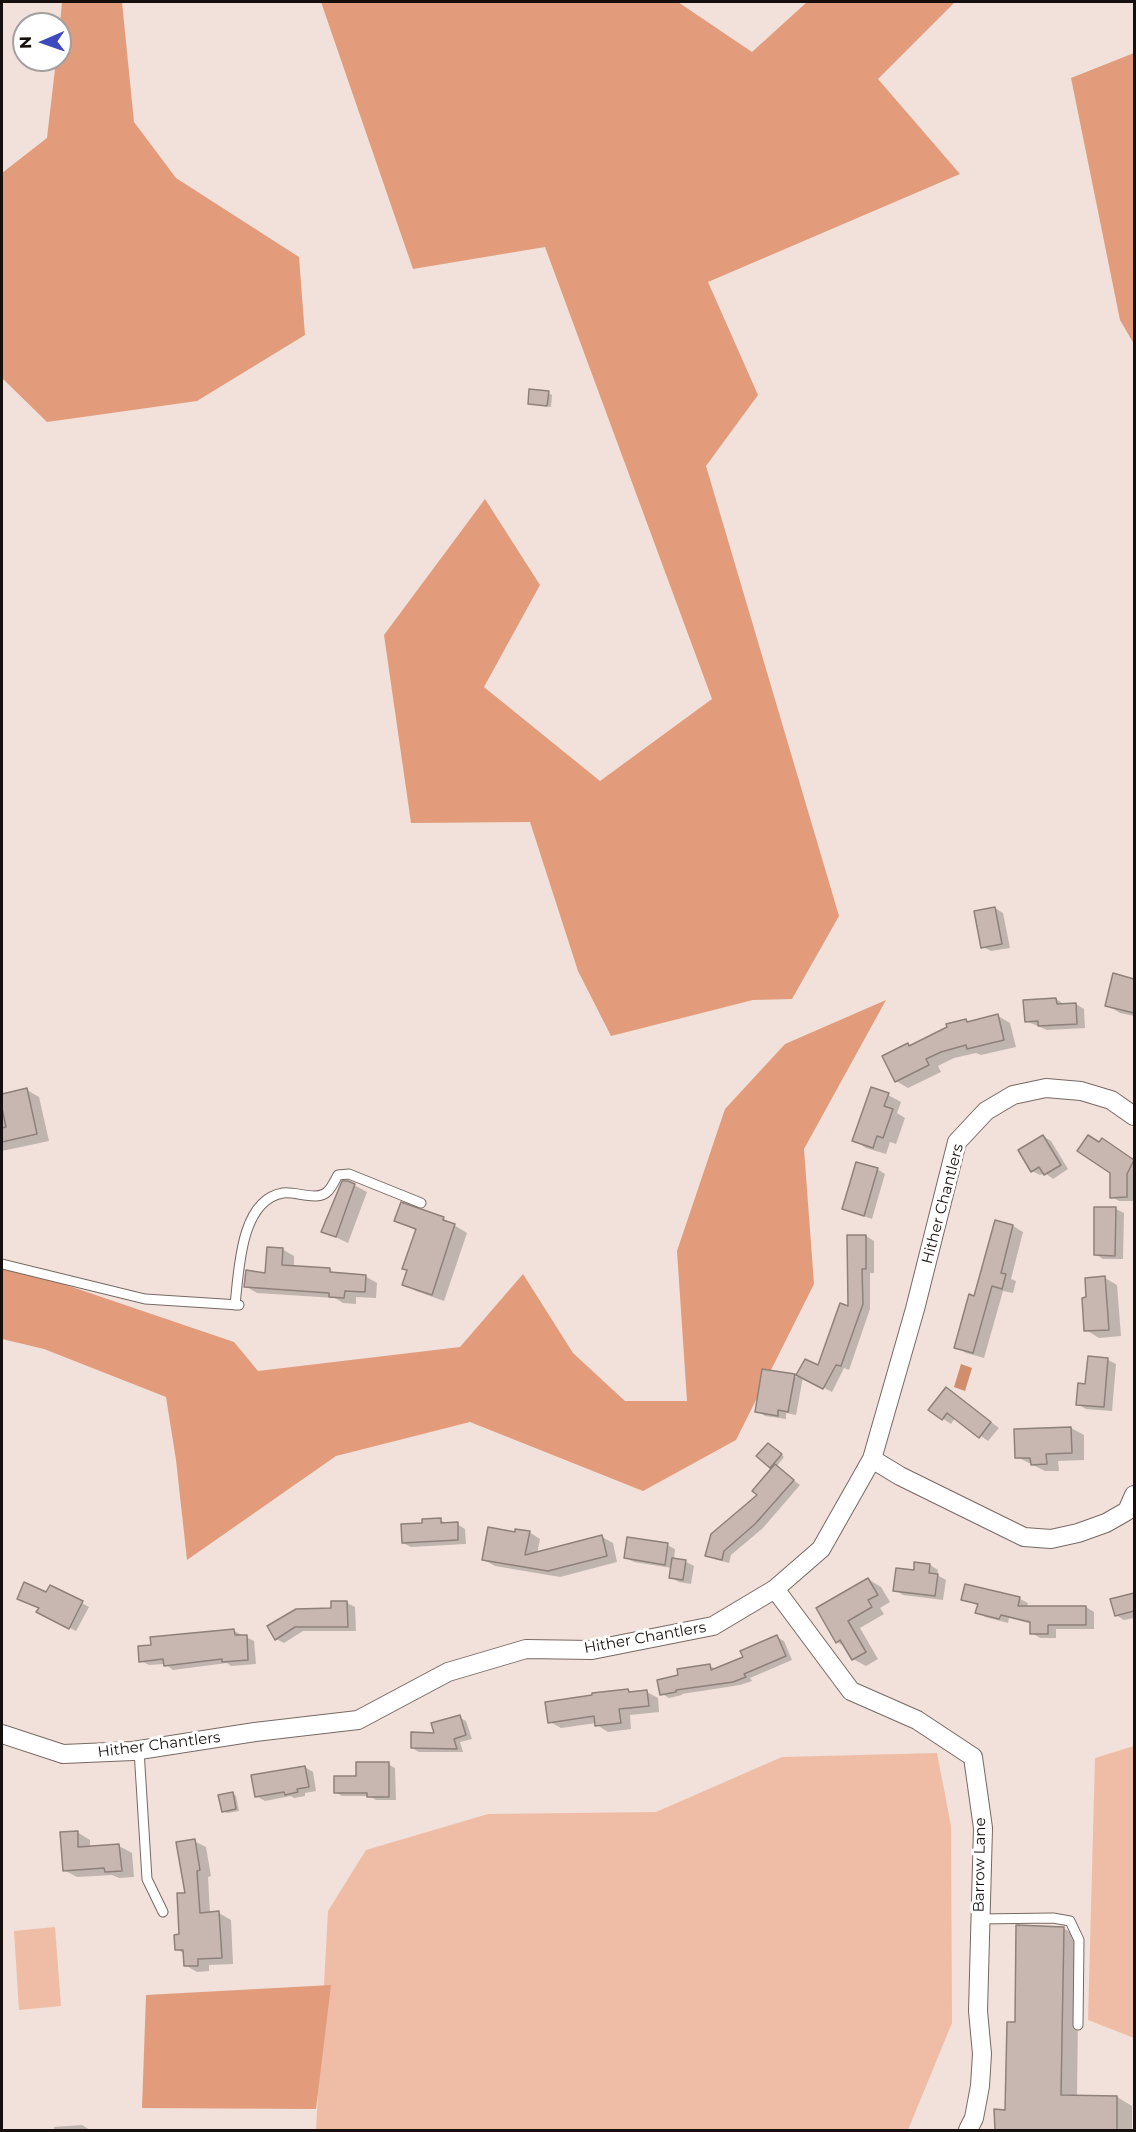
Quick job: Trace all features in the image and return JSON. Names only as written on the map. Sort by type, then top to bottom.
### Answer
[{"type":"street","name":"Hither Chantlers","points":[[2,1734],[63,1754],[139,1750],[255,1732],[358,1720],[448,1672],[526,1649],[592,1650],[713,1626],[775,1589],[821,1549],[872,1459],[915,1309],[957,1142],[986,1111],[1013,1095],[1046,1088],[1081,1091],[1111,1100],[1134,1116]]},
{"type":"street","points":[[872,1459],[917,1485],[1024,1537],[1051,1539],[1106,1523],[1127,1511],[1134,1495]]},
{"type":"street","name":"Barrow Lane","points":[[775,1589],[851,1691],[917,1720],[973,1757],[983,1828],[978,2012],[982,2054],[978,2097],[974,2118],[968,2130]]},
{"type":"lane","points":[[2,1264],[145,1299],[237,1305],[246,1234],[258,1209],[274,1196],[284,1193],[320,1196],[327,1192],[338,1175],[349,1174],[421,1203]]},
{"type":"lane","points":[[139,1750],[147,1879],[163,1912]]},
{"type":"lane","points":[[979,1919],[1053,1918],[1070,1921],[1079,1940],[1078,2025]]},
{"type":"shaded area","points":[[62,2],[122,2],[134,122],[176,178],[299,257],[305,335],[197,401],[47,422],[2,378],[2,173],[47,138],[55,72],[72,72],[72,12],[61,12]]},
{"type":"shaded area","points":[[321,2],[678,2],[752,52],[807,2],[955,2],[878,79],[960,174],[708,282],[758,395],[706,466],[839,916],[792,999],[753,1000],[611,1036],[578,971],[530,822],[411,823],[384,635],[485,499],[540,585],[484,687],[600,781],[712,699],[545,247],[413,269]]},
{"type":"shaded area","points":[[1134,53],[1134,344],[1120,320],[1071,78]]},
{"type":"shaded area","points":[[886,1000],[804,1149],[814,1284],[736,1440],[643,1491],[470,1422],[336,1456],[187,1560],[176,1460],[166,1397],[44,1349],[2,1339],[2,1267],[19,1269],[234,1342],[258,1371],[460,1347],[523,1274],[573,1353],[625,1401],[687,1401],[677,1251],[725,1109],[785,1044]]},
{"type":"shaded area","points":[[961,1364],[972,1368],[965,1391],[954,1387]]},
{"type":"shaded area","points":[[1134,1746],[1134,2038],[1088,2020],[1095,1758]]},
{"type":"shaded area","points":[[937,1753],[951,1826],[952,2023],[908,2130],[316,2130],[328,1911],[366,1850],[488,1814],[656,1812],[782,1757]]},
{"type":"shaded area","points":[[55,1927],[61,2006],[19,2010],[14,1931]]},
{"type":"shaded area","points":[[331,1985],[316,2109],[142,2108],[146,1995]]},
{"type":"building","points":[[529,389],[549,391],[547,406],[528,404]]},
{"type":"building","points":[[995,907],[1002,944],[981,948],[974,911]]},
{"type":"building","points":[[1113,973],[1134,979],[1134,1013],[1105,1006]]},
{"type":"building","points":[[1056,998],[1057,1004],[1076,1003],[1077,1024],[1038,1026],[1038,1021],[1025,1022],[1023,1000]]},
{"type":"building","points":[[998,1014],[1004,1040],[967,1049],[966,1045],[941,1052],[926,1059],[929,1065],[895,1082],[882,1056],[908,1043],[909,1046],[947,1027],[946,1024],[966,1019],[967,1022]]},
{"type":"building","points":[[871,1087],[889,1093],[884,1106],[893,1109],[883,1138],[877,1136],[873,1148],[852,1141]]},
{"type":"building","points":[[27,1088],[37,1134],[2,1142],[2,1128],[6,1127],[2,1094]]},
{"type":"building","points":[[1043,1135],[1061,1165],[1044,1175],[1039,1167],[1031,1172],[1018,1150]]},
{"type":"building","points":[[1088,1135],[1099,1142],[1102,1138],[1134,1160],[1127,1174],[1127,1197],[1110,1198],[1110,1173],[1077,1151]]},
{"type":"building","points":[[856,1162],[878,1168],[864,1216],[842,1209]]},
{"type":"building","points":[[342,1181],[355,1184],[336,1237],[321,1232]]},
{"type":"building","points":[[401,1202],[444,1217],[443,1220],[455,1224],[432,1295],[402,1285],[407,1270],[402,1269],[416,1229],[394,1221]]},
{"type":"building","points":[[1094,1207],[1116,1207],[1115,1256],[1094,1255]]},
{"type":"building","points":[[995,1220],[1013,1225],[1001,1273],[1006,1274],[1002,1289],[992,1286],[973,1353],[954,1348],[969,1294],[974,1296]]},
{"type":"building","points":[[847,1235],[866,1235],[866,1269],[862,1269],[863,1304],[841,1366],[836,1365],[823,1389],[796,1375],[805,1359],[818,1365],[840,1303],[848,1306]]},
{"type":"building","points":[[267,1247],[283,1248],[282,1265],[330,1268],[330,1272],[366,1275],[365,1292],[345,1291],[344,1298],[329,1297],[329,1293],[244,1287],[246,1270],[265,1273]]},
{"type":"building","points":[[1105,1276],[1109,1330],[1084,1331],[1082,1298],[1086,1297],[1085,1278]]},
{"type":"building","points":[[1088,1356],[1108,1358],[1104,1407],[1076,1405],[1078,1383],[1085,1384]]},
{"type":"building","points":[[762,1369],[795,1374],[788,1412],[778,1410],[778,1416],[755,1412]]},
{"type":"building","points":[[946,1387],[991,1422],[979,1438],[947,1413],[942,1420],[928,1410]]},
{"type":"building","points":[[1071,1427],[1072,1453],[1046,1454],[1047,1464],[1031,1465],[1030,1458],[1015,1458],[1014,1429]]},
{"type":"building","points":[[768,1443],[782,1454],[770,1468],[756,1456]]},
{"type":"building","points":[[775,1464],[794,1480],[755,1524],[724,1551],[722,1560],[705,1556],[711,1534],[757,1495],[752,1491]]},
{"type":"building","points":[[441,1518],[441,1523],[458,1522],[458,1540],[402,1543],[401,1524],[422,1523],[422,1519]]},
{"type":"building","points":[[488,1527],[515,1532],[515,1529],[530,1531],[525,1555],[602,1535],[607,1556],[548,1571],[482,1560]]},
{"type":"building","points":[[627,1537],[668,1543],[665,1565],[624,1558]]},
{"type":"building","points":[[672,1558],[686,1560],[683,1580],[669,1578]]},
{"type":"building","points":[[914,1562],[930,1564],[929,1573],[938,1574],[935,1596],[893,1591],[896,1568],[914,1570]]},
{"type":"building","points":[[868,1578],[878,1595],[868,1600],[872,1607],[848,1621],[866,1652],[852,1660],[840,1640],[836,1643],[816,1608]]},
{"type":"building","points":[[24,1582],[46,1592],[50,1585],[83,1601],[69,1629],[36,1612],[39,1608],[17,1599]]},
{"type":"building","points":[[965,1584],[1020,1597],[1018,1606],[1086,1606],[1086,1625],[1048,1625],[1048,1634],[1030,1634],[1030,1622],[1001,1615],[999,1619],[975,1613],[978,1604],[961,1600]]},
{"type":"building","points":[[1134,1593],[1134,1611],[1115,1616],[1110,1599]]},
{"type":"building","points":[[331,1601],[347,1601],[348,1627],[295,1627],[275,1640],[267,1626],[296,1609],[331,1608]]},
{"type":"building","points":[[234,1629],[235,1635],[247,1635],[248,1660],[222,1662],[222,1659],[164,1666],[163,1659],[139,1662],[138,1646],[151,1645],[150,1637]]},
{"type":"building","points":[[777,1635],[786,1656],[744,1674],[746,1677],[733,1682],[676,1690],[676,1692],[660,1695],[657,1680],[678,1675],[677,1669],[710,1664],[711,1670],[743,1657],[740,1651]]},
{"type":"building","points":[[628,1689],[629,1692],[647,1690],[649,1706],[619,1709],[621,1723],[595,1726],[594,1716],[548,1723],[545,1702]]},
{"type":"building","points":[[460,1715],[466,1735],[454,1739],[457,1749],[411,1748],[411,1732],[434,1733],[431,1723]]},
{"type":"building","points":[[356,1762],[389,1762],[389,1797],[367,1797],[367,1793],[334,1793],[334,1776],[356,1776]]},
{"type":"building","points":[[305,1766],[309,1787],[297,1789],[298,1792],[285,1795],[284,1792],[255,1797],[251,1775]]},
{"type":"building","points":[[233,1792],[236,1809],[222,1812],[218,1795]]},
{"type":"building","points":[[78,1831],[78,1847],[119,1844],[122,1871],[105,1872],[104,1868],[63,1871],[60,1832]]},
{"type":"building","points":[[195,1839],[200,1870],[197,1871],[200,1913],[219,1911],[222,1958],[198,1959],[198,1966],[184,1966],[183,1950],[175,1950],[174,1935],[179,1934],[177,1893],[185,1893],[176,1842]]},
{"type":"building","points":[[1016,1925],[1064,1927],[1061,2095],[1117,2096],[1117,2130],[995,2130],[994,2109],[1005,2110],[1007,2022],[1015,2022]]}]
